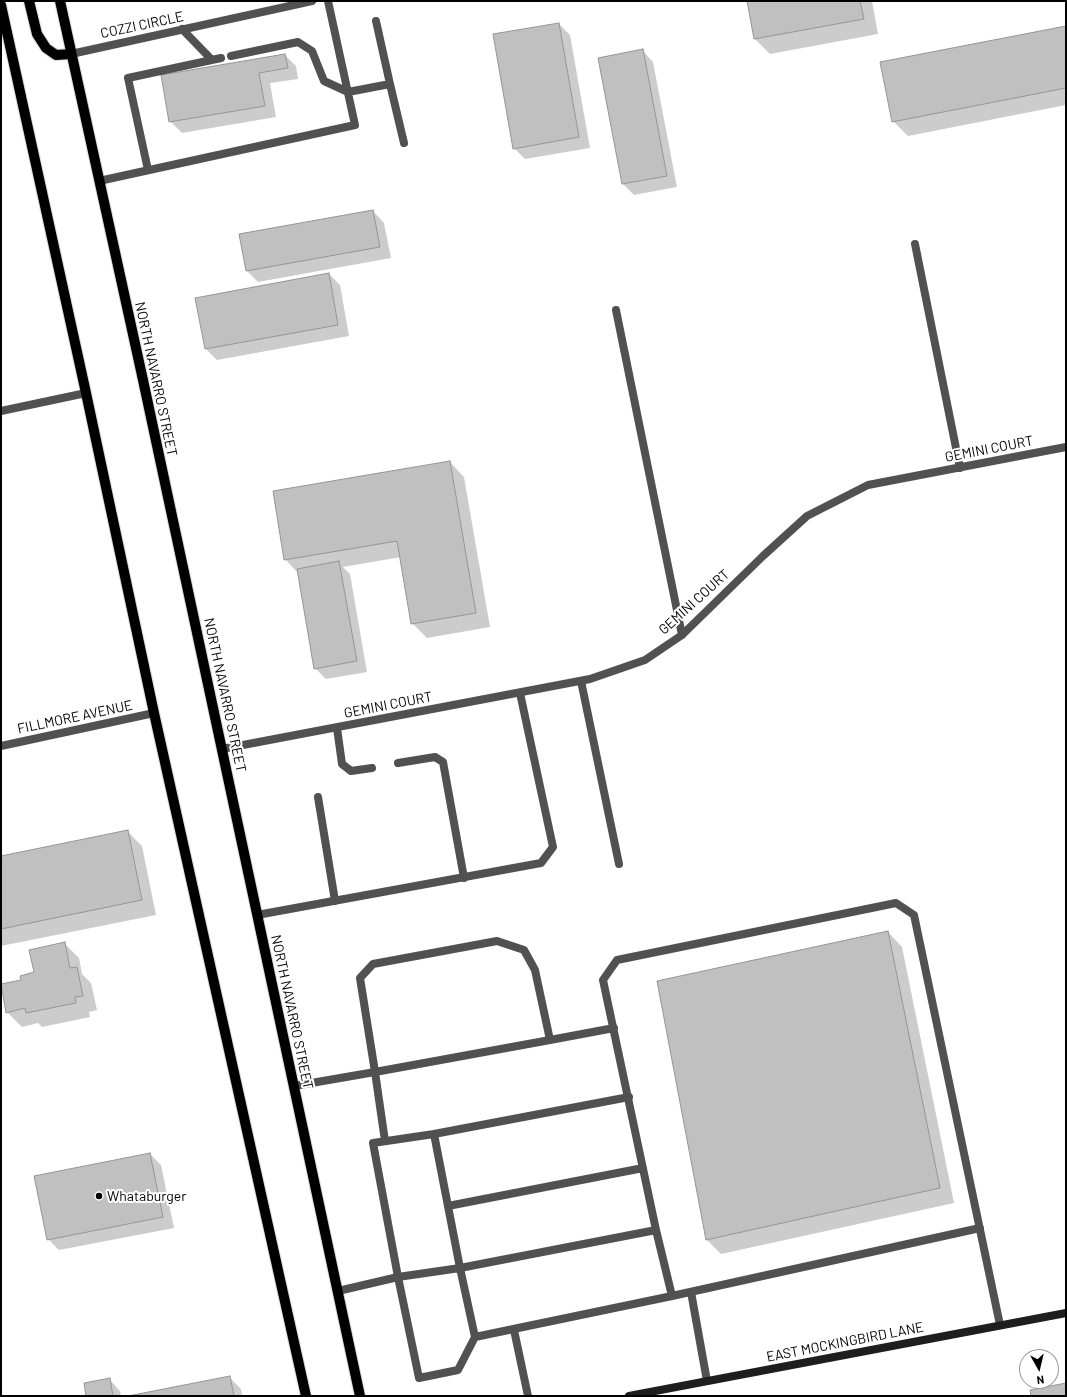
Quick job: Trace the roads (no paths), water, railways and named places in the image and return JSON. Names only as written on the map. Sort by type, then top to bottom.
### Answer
[{"type":"main road","points":[[29,1],[37,34],[46,48],[56,55],[71,54]]},
{"type":"main road","name":"NORTH NAVARRO STREET","points":[[60,1],[258,915],[360,1396]]},
{"type":"main road","points":[[1,5],[86,392],[154,713],[306,1396]]},
{"type":"main road","name":"EAST MOCKINGBIRD LANE","points":[[629,1396],[1066,1313]]},
{"type":"street","name":"COZZI CIRCLE","points":[[71,54],[312,1]]},
{"type":"street","points":[[99,181],[355,124],[328,1]]},
{"type":"street","points":[[376,21],[404,143]]},
{"type":"street","points":[[182,29],[212,60]]},
{"type":"street","points":[[231,56],[298,42],[312,51],[324,81],[348,92],[390,84]]},
{"type":"street","points":[[148,170],[128,78],[221,58]]},
{"type":"street","points":[[915,244],[960,468]]},
{"type":"street","points":[[616,310],[682,635]]},
{"type":"street","points":[[1,411],[86,392]]},
{"type":"street","name":"GEMINI COURT","points":[[222,750],[590,679],[645,660],[682,635],[763,556],[807,516],[868,485],[1066,447]]},
{"type":"street","points":[[580,681],[619,864]]},
{"type":"street","points":[[258,915],[464,878],[541,862],[553,847],[520,692]]},
{"type":"street","name":"FILLMORE AVENUE","points":[[1,746],[154,713]]},
{"type":"street","points":[[337,728],[342,764],[351,771],[372,768]]},
{"type":"street","points":[[398,763],[435,758],[443,762],[464,878]]},
{"type":"street","points":[[318,797],[335,901]]},
{"type":"street","points":[[672,1296],[656,1230],[603,980],[617,960],[896,903],[914,915],[1000,1325]]},
{"type":"street","points":[[385,1141],[360,978],[373,964],[497,941],[524,950],[536,970],[550,1040]]},
{"type":"street","points":[[294,1086],[614,1028]]},
{"type":"street","points":[[434,1134],[475,1337],[458,1370],[419,1378],[398,1277],[373,1143],[434,1134],[629,1097]]},
{"type":"street","points":[[448,1206],[643,1168]]},
{"type":"street","points":[[475,1337],[691,1292],[980,1228]]},
{"type":"street","points":[[338,1291],[398,1277],[460,1268],[656,1230]]},
{"type":"street","points":[[691,1292],[707,1381]]},
{"type":"street","points":[[514,1330],[528,1396]]},
{"type":"place","name":"Whataburger","points":[[99,1196]]}]
